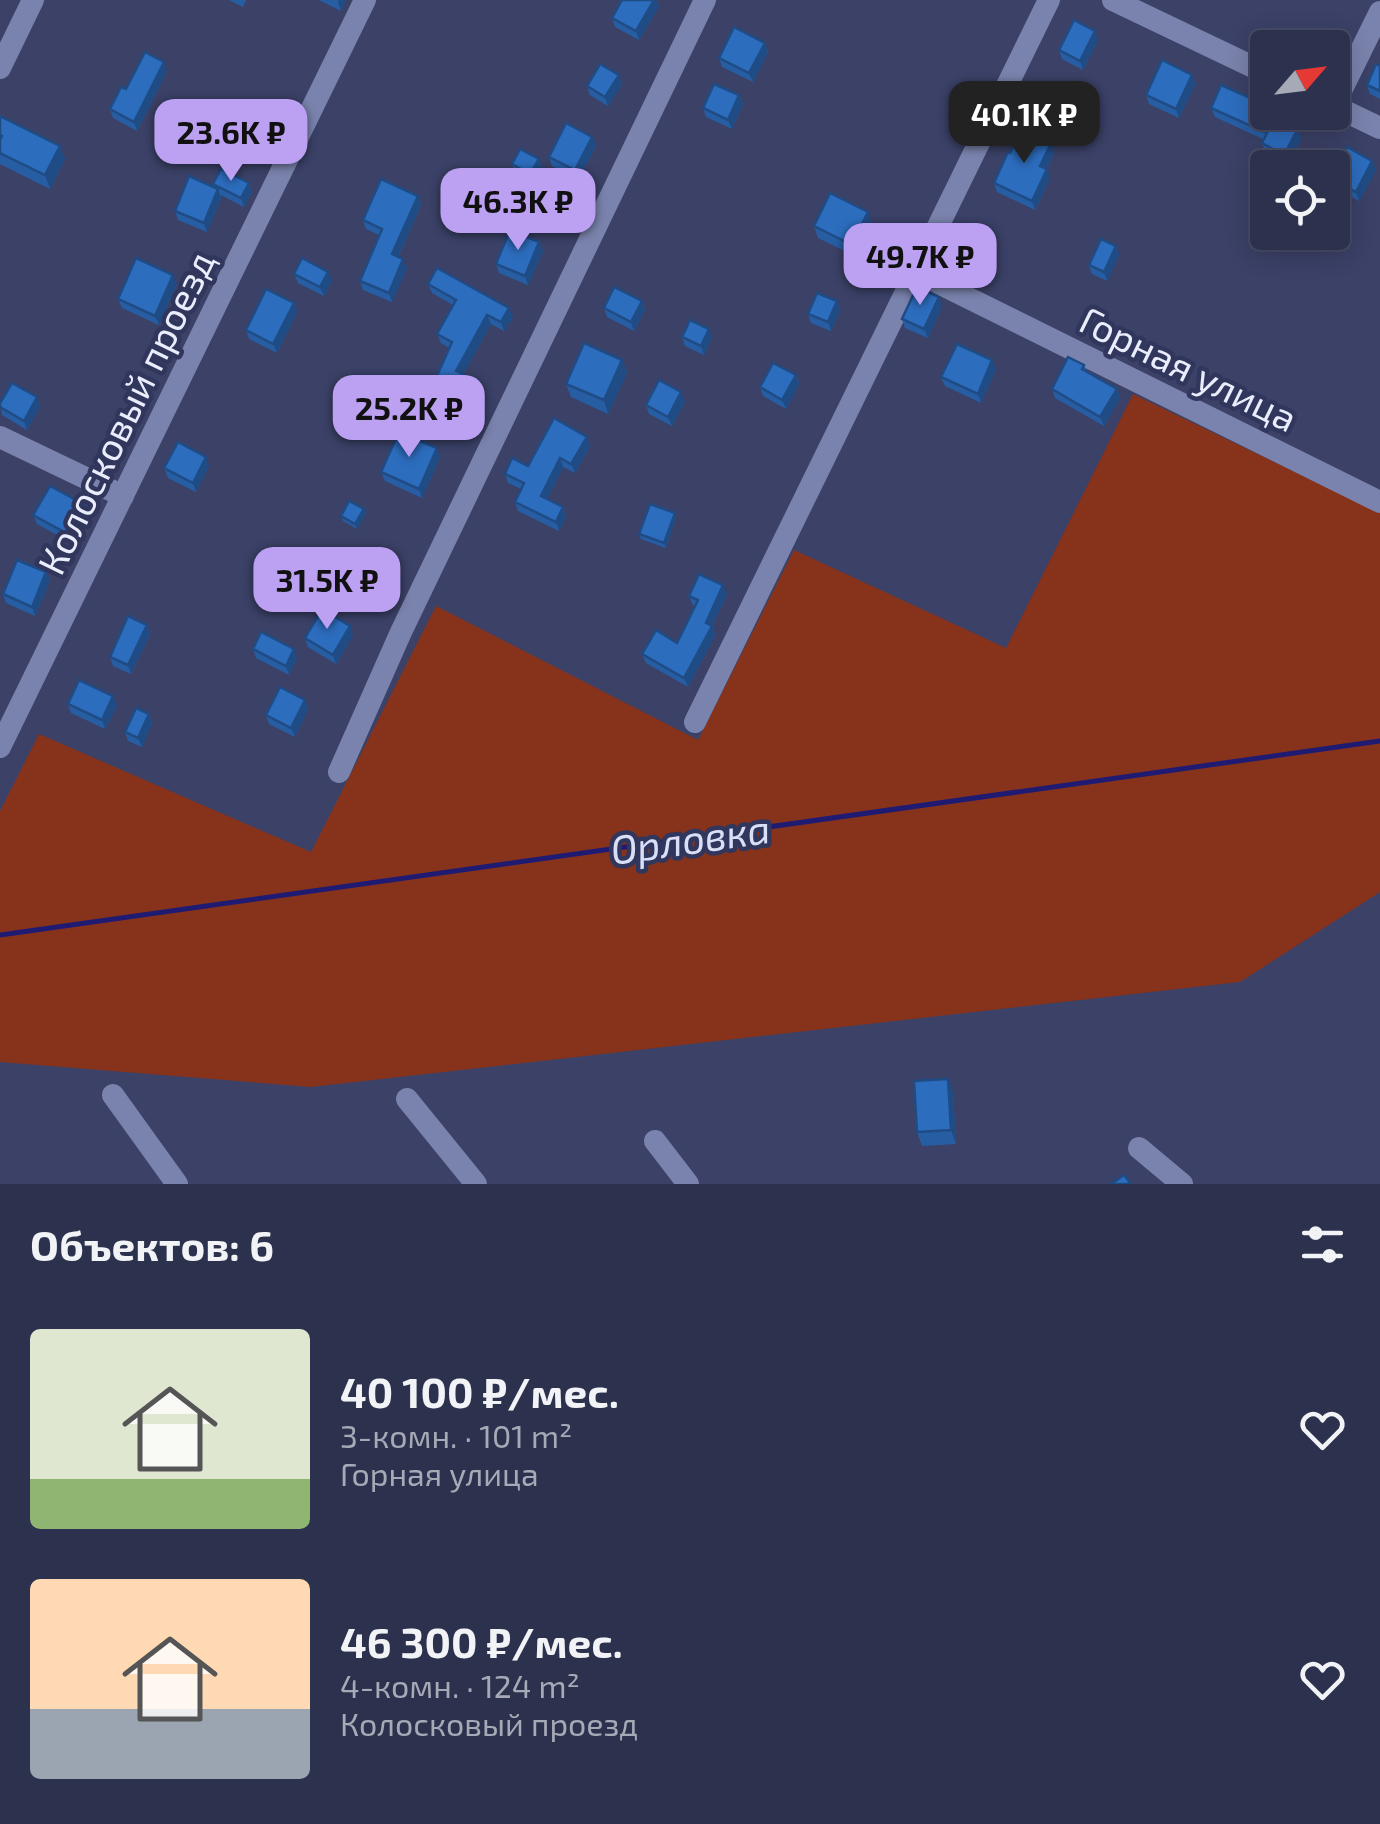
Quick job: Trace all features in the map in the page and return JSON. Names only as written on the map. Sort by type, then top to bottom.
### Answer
[{"type":"street","points":[[0,68],[32,0]]},
{"type":"street","name":"Колосковый проезд","points":[[0,746],[365,0]]},
{"type":"street","points":[[339,772],[400,632],[705,0]]},
{"type":"street","points":[[695,722],[1049,0]]},
{"type":"street","points":[[1113,0],[1250,65]]},
{"type":"street","points":[[1350,71],[1380,12]]},
{"type":"street","points":[[1350,113],[1380,128]]},
{"type":"street","name":"Горная улица","points":[[916,272],[1380,502]]},
{"type":"street","points":[[0,437],[123,496]]},
{"type":"street","points":[[112,1095],[177,1184]]},
{"type":"street","points":[[407,1099],[476,1184]]},
{"type":"street","points":[[655,1141],[688,1184]]},
{"type":"street","points":[[1139,1148],[1182,1184]]},
{"type":"shaded area","points":[[1133,394],[1380,513],[1380,892],[1240,982],[311,1087],[0,1062],[0,811],[39,734],[311,852],[436,606],[698,740],[794,550],[1006,648]]},
{"type":"building","points":[[622,0],[654,0],[636,31],[612,18]]},
{"type":"building","points":[[1074,20],[1095,31],[1080,61],[1059,50]]},
{"type":"building","points":[[734,27],[765,43],[749,73],[719,58]]},
{"type":"building","points":[[145,52],[164,62],[134,122],[110,109],[121,87],[126,89]]},
{"type":"building","points":[[1162,60],[1192,75],[1176,109],[1146,95]]},
{"type":"building","points":[[600,64],[619,75],[605,97],[587,86]]},
{"type":"building","points":[[1376,64],[1380,66],[1380,91],[1367,85]]},
{"type":"building","points":[[714,84],[739,95],[728,120],[703,108]]},
{"type":"building","points":[[1221,85],[1250,98],[1250,125],[1211,108]]},
{"type":"building","points":[[0,116],[60,146],[45,175],[0,153]]},
{"type":"building","points":[[566,123],[592,137],[575,170],[549,157]]},
{"type":"building","points":[[1021,130],[1051,143],[1040,166],[1047,169],[1032,201],[994,183]]},
{"type":"building","points":[[1260,130],[1297,130],[1287,150],[1275,150],[1262,143],[1267,133]]},
{"type":"building","points":[[1347,147],[1372,161],[1356,192],[1350,189],[1350,150],[1345,150]]},
{"type":"building","points":[[520,149],[539,159],[530,174],[512,164]]},
{"type":"building","points":[[221,169],[249,183],[241,198],[213,184]]},
{"type":"building","points":[[189,176],[218,189],[204,223],[175,211]]},
{"type":"building","points":[[381,179],[418,196],[392,254],[403,259],[389,293],[360,281],[382,229],[363,220]]},
{"type":"building","points":[[830,193],[868,212],[861,226],[894,241],[879,275],[860,266],[866,252],[814,226]]},
{"type":"building","points":[[510,230],[539,242],[525,276],[496,264]]},
{"type":"building","points":[[1101,239],[1116,246],[1104,272],[1089,265]]},
{"type":"building","points":[[136,258],[173,275],[155,316],[118,299]]},
{"type":"building","points":[[302,258],[328,272],[320,287],[294,274]]},
{"type":"building","points":[[437,268],[509,308],[501,322],[487,315],[456,371],[479,381],[461,422],[424,405],[452,342],[437,334],[456,300],[428,284]]},
{"type":"building","points":[[614,287],[642,301],[631,322],[604,308]]},
{"type":"building","points":[[917,287],[939,297],[924,329],[902,319]]},
{"type":"building","points":[[266,289],[294,303],[273,344],[246,330]]},
{"type":"building","points":[[817,293],[837,301],[828,322],[808,314]]},
{"type":"building","points":[[690,320],[709,329],[701,346],[682,337]]},
{"type":"building","points":[[584,343],[622,360],[604,400],[566,384]]},
{"type":"building","points":[[957,344],[992,360],[978,394],[941,377]]},
{"type":"building","points":[[1068,357],[1117,389],[1100,417],[1052,389]]},
{"type":"building","points":[[773,363],[796,375],[782,400],[760,387]]},
{"type":"building","points":[[659,380],[681,392],[668,417],[646,405]]},
{"type":"building","points":[[12,383],[37,397],[24,421],[0,407]]},
{"type":"building","points":[[389,394],[410,406],[403,419],[382,407]]},
{"type":"building","points":[[554,418],[587,437],[571,464],[560,458],[541,496],[563,507],[556,522],[515,502],[524,483],[505,474],[512,458],[528,466]]},
{"type":"building","points":[[399,432],[437,448],[419,489],[381,472]]},
{"type":"building","points":[[178,442],[206,457],[193,483],[164,468]]},
{"type":"building","points":[[50,486],[85,505],[68,534],[33,515]]},
{"type":"building","points":[[349,501],[364,509],[355,524],[341,516]]},
{"type":"building","points":[[650,504],[675,513],[664,543],[639,534]]},
{"type":"building","points":[[17,560],[46,572],[32,607],[3,594]]},
{"type":"building","points":[[699,574],[723,585],[706,623],[712,626],[684,678],[642,654],[656,630],[677,643],[698,600],[689,596]]},
{"type":"building","points":[[322,609],[350,626],[333,655],[305,638]]},
{"type":"building","points":[[128,616],[147,625],[128,665],[110,657]]},
{"type":"building","points":[[261,632],[294,649],[286,666],[253,649]]},
{"type":"building","points":[[79,680],[113,696],[102,720],[68,704]]},
{"type":"building","points":[[280,687],[305,700],[291,728],[266,715]]},
{"type":"building","points":[[136,708],[149,714],[138,738],[125,732]]},
{"type":"building","points":[[948,1079],[951,1130],[917,1132],[914,1081]]},
{"type":"building","points":[[1124,1175],[1131,1184],[1111,1184]]},
{"type":"waterway","name":"Орловка","points":[[0,935],[1380,741]]}]
